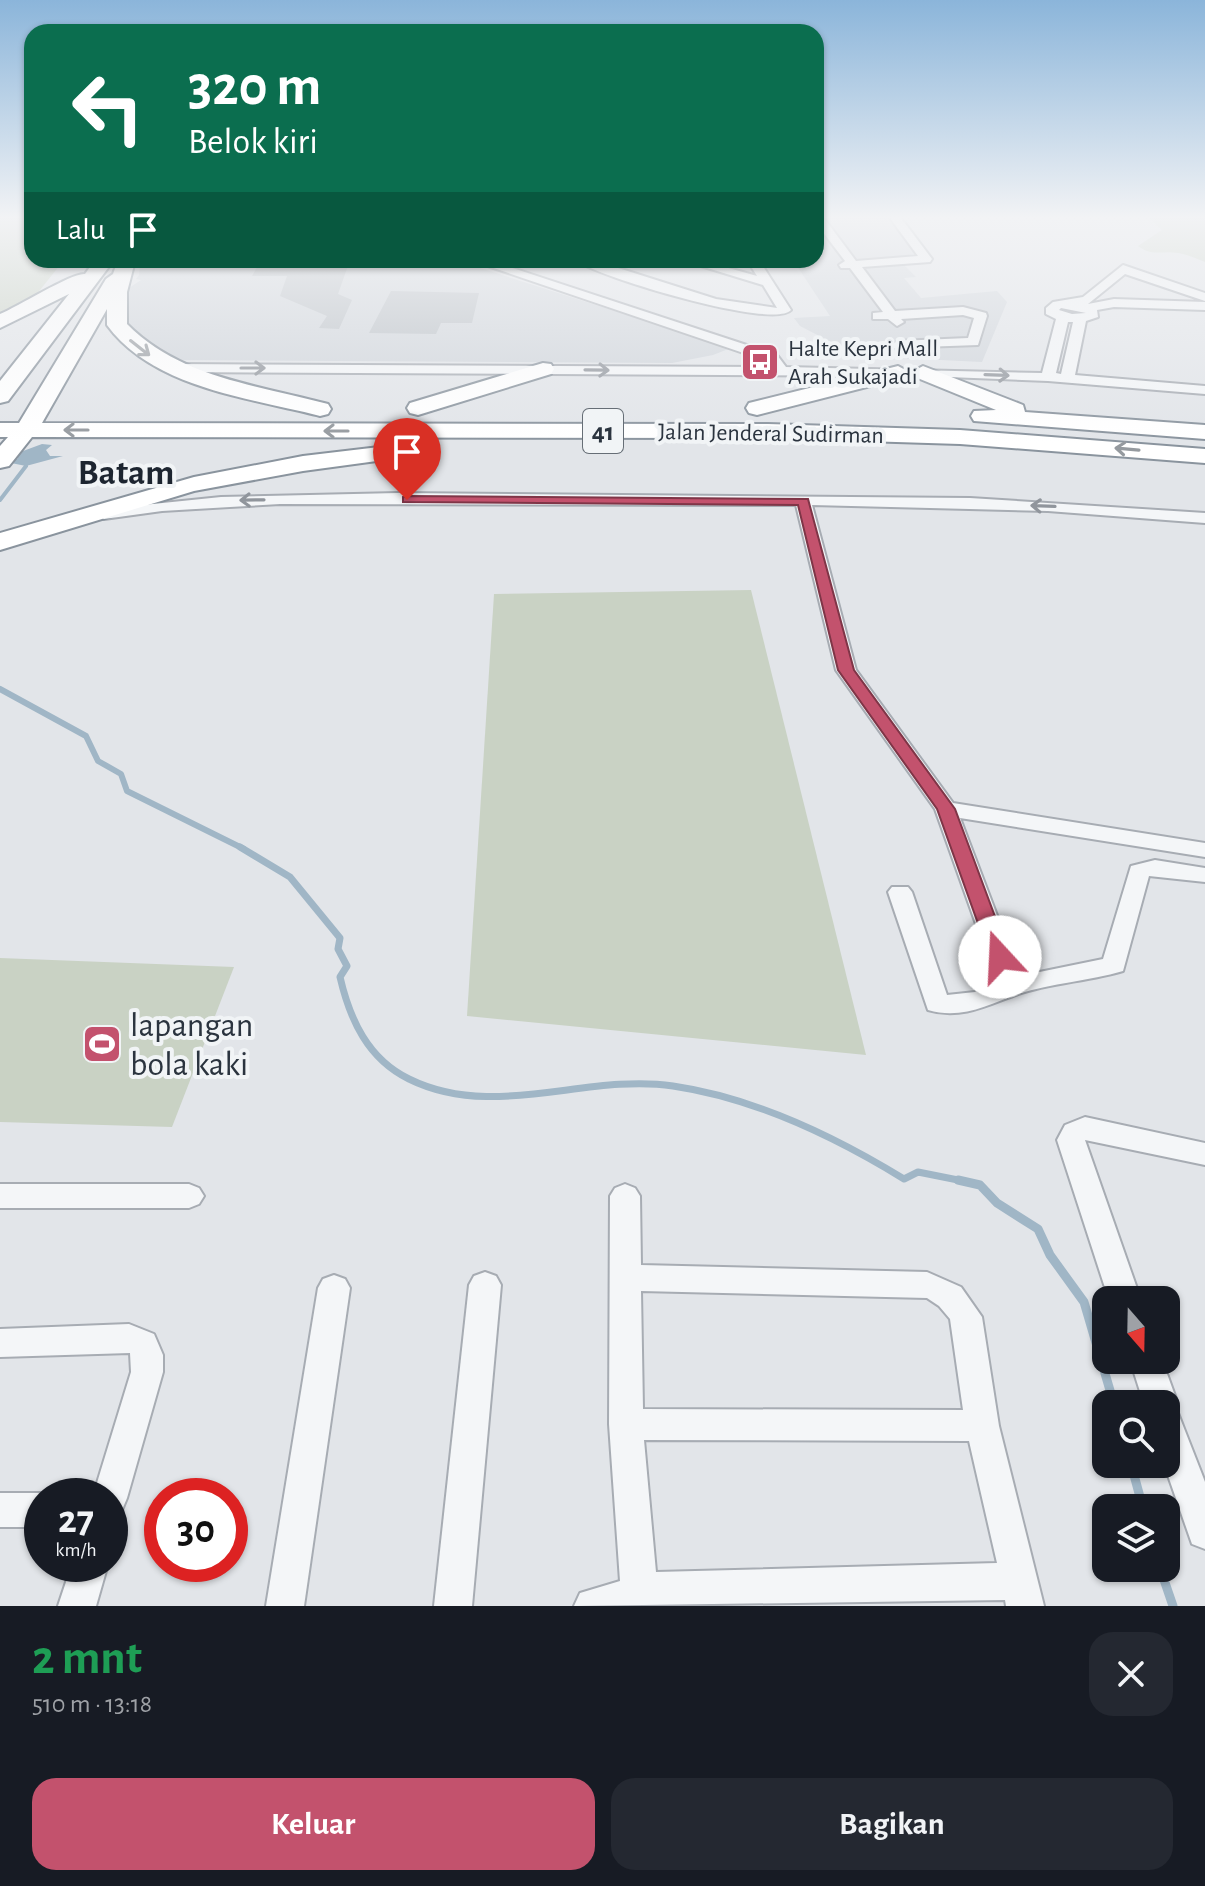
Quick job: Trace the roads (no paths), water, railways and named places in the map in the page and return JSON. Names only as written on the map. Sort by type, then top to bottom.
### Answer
[{"type":"highway","points":[[0,322],[58,293]]},
{"type":"highway","points":[[0,396],[79,293]]},
{"type":"highway","points":[[0,461],[40,408],[107,293]]},
{"type":"highway","points":[[117,293],[117,325],[143,352],[175,368],[320,409]]},
{"type":"highway","points":[[418,408],[543,369]]},
{"type":"highway","points":[[757,408],[898,372]]},
{"type":"highway","points":[[923,372],[1033,418]]},
{"type":"highway","name":"Jalan Jenderal Sudirman","points":[[0,408],[418,408],[593,416],[768,431],[960,437],[1205,456]]},
{"type":"highway","name":"Jalan Jenderal Sudirman","points":[[0,430],[593,416],[757,408],[1033,418],[1205,432]]},
{"type":"highway","points":[[0,542],[132,500],[258,471],[593,416]]},
{"type":"street","points":[[571,293],[776,364]]},
{"type":"street","points":[[688,293],[758,312],[783,312],[785,310],[773,293]]},
{"type":"street","points":[[865,293],[914,345],[923,372]]},
{"type":"street","points":[[872,293],[898,345],[898,372]]},
{"type":"street","points":[[1068,372],[1081,310],[1095,293]]},
{"type":"street","points":[[1130,293],[1153,304]]},
{"type":"street","points":[[1157,293],[1202,303]]},
{"type":"street","points":[[1050,370],[1063,317],[1114,303],[1202,303]]},
{"type":"street","points":[[885,315],[963,311],[981,316],[973,342],[898,345]]},
{"type":"street","points":[[175,368],[543,369],[776,364],[898,372],[1050,370],[1205,390]]},
{"type":"street","points":[[1068,372],[1205,377]]},
{"type":"street","points":[[39,529],[149,507],[251,500],[803,501],[1044,506],[1205,518]]},
{"type":"street","points":[[803,501],[846,670],[946,809],[1011,987]]},
{"type":"street","points":[[946,809],[1205,850]]},
{"type":"street","points":[[900,892],[937,1004],[959,1006],[991,999],[1011,987],[1114,965],[1139,871],[1155,867],[1205,875]]},
{"type":"street","points":[[1120,1286],[1071,1140],[1075,1133],[1085,1128],[1205,1154]]},
{"type":"street","points":[[0,1196],[189,1196]]},
{"type":"street","points":[[625,1196],[626,1424],[659,1597]]},
{"type":"street","points":[[593,1606],[659,1597],[1022,1594],[982,1426],[966,1317],[958,1301],[946,1291],[927,1285],[625,1278]]},
{"type":"street","points":[[453,1606],[485,1285]]},
{"type":"street","points":[[285,1606],[334,1288]]},
{"type":"street","points":[[0,1343],[129,1338],[143,1344],[147,1372],[116,1478]]},
{"type":"street","points":[[626,1424],[982,1426]]},
{"type":"street","points":[[1180,1459],[1204,1526]]},
{"type":"street","points":[[0,1510],[24,1510]]},
{"type":"street","points":[[77,1606],[84,1582]]},
{"type":"water","points":[[42,444],[52,445],[46,450],[50,456],[63,456],[26,466],[11,463],[18,458],[15,454]]},
{"type":"waterway","points":[[0,500],[26,466]]},
{"type":"waterway","points":[[0,689],[86,736],[98,761],[121,774],[127,791],[240,847]]},
{"type":"waterway","points":[[240,847],[244,849]]},
{"type":"waterway","points":[[240,847],[290,877],[340,938],[338,949],[347,966],[340,977],[355,1023],[382,1061],[409,1079],[441,1091],[474,1096],[507,1096],[607,1085],[673,1086],[764,1109],[822,1134],[904,1179],[918,1172],[958,1180]]},
{"type":"waterway","points":[[958,1180],[968,1182]]},
{"type":"waterway","points":[[958,1180],[980,1185],[997,1203],[1038,1229],[1050,1255],[1084,1302],[1110,1390]]},
{"type":"waterway","points":[[1135,1478],[1139,1494]]},
{"type":"waterway","points":[[1165,1582],[1173,1606]]},
{"type":"place","name":"Halte Kepri Mall Arah Sukajadi","points":[[760,362]]},
{"type":"place","name":"lapangan bola kaki","points":[[102,1044]]},
{"type":"district","name":"Batam","points":[[126,471]]}]
